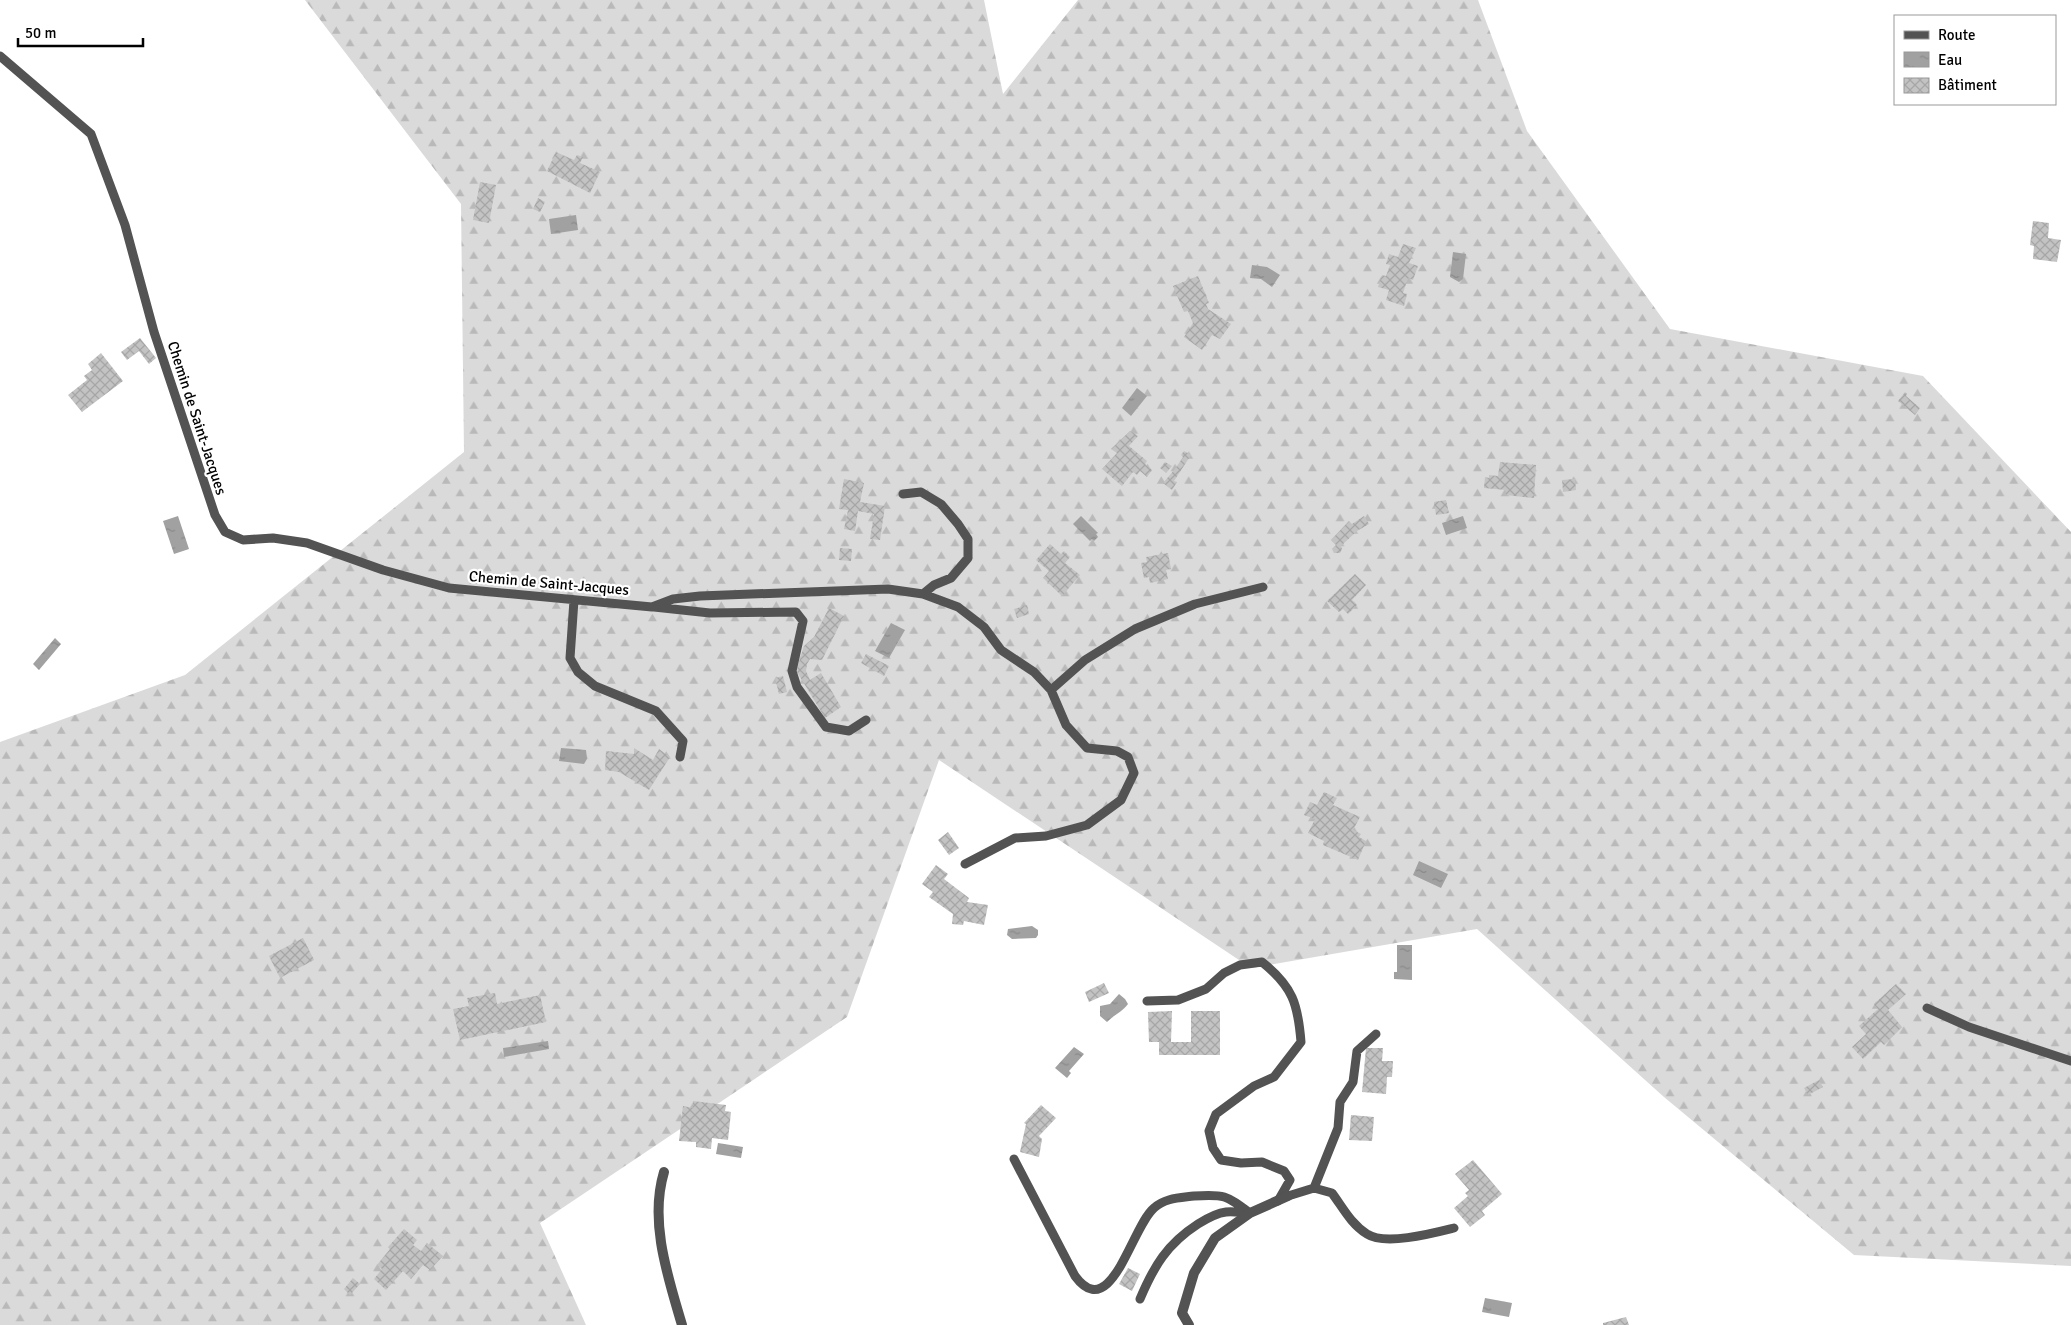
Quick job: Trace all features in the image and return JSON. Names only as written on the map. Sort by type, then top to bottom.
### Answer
[{"type":"street","points":[[664,1172],[659,1190],[658,1225],[682,1325]]},
{"type":"street","points":[[1189,1325],[1182,1313],[1194,1274],[1215,1238],[1250,1213],[1288,1196]]},
{"type":"lane","name":"Chemin de Saint-Jacques","points":[[0,56],[92,134],[125,226],[154,332],[215,515],[225,532],[243,540],[273,538],[307,542],[383,570],[449,588],[652,607],[682,598],[743,593],[888,589],[923,594],[958,607],[984,627],[1001,650],[1034,672],[1051,690],[1066,725],[1087,748],[1117,751],[1128,757],[1134,773],[1121,800],[1087,825],[1046,836],[1016,838],[965,864]]},
{"type":"lane","points":[[903,494],[921,492],[941,504],[968,539],[968,558],[950,578],[934,585],[923,594]]},
{"type":"lane","points":[[1051,690],[1085,660],[1135,629],[1195,604],[1262,587]]},
{"type":"lane","points":[[574,600],[570,658],[578,672],[595,686],[656,710],[683,741],[680,757]]},
{"type":"lane","points":[[652,607],[710,612],[796,612],[803,621],[792,671],[797,687],[826,727],[849,731],[866,720]]},
{"type":"lane","points":[[1147,1001],[1178,1000],[1206,989],[1224,973],[1240,965],[1262,962],[1275,973],[1290,992],[1298,1013],[1301,1042],[1274,1077],[1254,1086],[1216,1114],[1209,1131],[1213,1148],[1221,1160],[1241,1164],[1262,1162],[1284,1171],[1290,1180],[1278,1201]]},
{"type":"lane","points":[[1927,1008],[1969,1027],[2071,1061]]},
{"type":"lane","points":[[1314,1188],[1338,1128],[1340,1102],[1353,1082],[1357,1051],[1376,1034]]},
{"type":"lane","points":[[1014,1158],[1075,1276],[1082,1287],[1094,1293],[1107,1290],[1119,1275],[1129,1249],[1144,1220],[1154,1208],[1168,1199],[1218,1195],[1229,1197],[1250,1213]]},
{"type":"lane","points":[[1288,1196],[1314,1188],[1332,1193],[1351,1220],[1368,1235],[1389,1238],[1422,1236],[1454,1228]]},
{"type":"lane","points":[[1140,1300],[1158,1261],[1180,1237],[1208,1218],[1225,1212],[1250,1213]]},
{"type":"green space","points":[[305,0],[984,0],[1003,94],[1078,0],[1478,0],[1527,131],[1670,329],[1923,376],[2071,532],[2071,1266],[1854,1255],[1664,1097],[1477,929],[1251,968],[939,760],[847,1017],[540,1223],[586,1325],[0,1325],[0,742],[185,675],[464,452],[461,204]]},
{"type":"water","points":[[576,215],[578,230],[551,234],[549,219]]},
{"type":"water","points":[[1453,252],[1466,254],[1463,279],[1459,282],[1450,277]]},
{"type":"water","points":[[1252,265],[1267,267],[1280,275],[1272,287],[1261,279],[1250,278]]},
{"type":"water","points":[[1137,388],[1147,396],[1131,416],[1122,408]]},
{"type":"water","points":[[178,516],[189,549],[174,554],[163,521]]},
{"type":"water","points":[[1081,516],[1098,533],[1096,534],[1098,537],[1094,541],[1092,539],[1090,541],[1073,524]]},
{"type":"water","points":[[1463,516],[1467,528],[1446,535],[1442,523]]},
{"type":"water","points":[[891,623],[905,630],[889,658],[875,651]]},
{"type":"water","points":[[55,638],[61,644],[39,670],[33,664]]},
{"type":"water","points":[[561,748],[586,750],[587,759],[584,764],[559,761]]},
{"type":"water","points":[[1419,861],[1448,874],[1441,888],[1413,875]]},
{"type":"water","points":[[1032,926],[1038,930],[1036,938],[1012,939],[1007,935],[1008,929]]},
{"type":"water","points":[[1397,945],[1412,945],[1412,980],[1394,979],[1394,972],[1397,972]]},
{"type":"water","points":[[1119,994],[1128,1004],[1107,1022],[1100,1016],[1100,1006],[1110,1004]]},
{"type":"water","points":[[548,1041],[549,1049],[504,1057],[503,1048]]},
{"type":"water","points":[[1074,1047],[1084,1054],[1069,1071],[1071,1073],[1067,1078],[1055,1068]]},
{"type":"water","points":[[718,1143],[743,1147],[741,1158],[716,1154]]},
{"type":"water","points":[[1485,1298],[1512,1303],[1509,1317],[1482,1312]]},
{"type":"building","points":[[556,152],[574,160],[577,155],[583,157],[580,163],[600,172],[590,193],[547,171]]},
{"type":"building","points":[[480,182],[496,185],[489,223],[473,220]]},
{"type":"building","points":[[538,198],[545,202],[540,212],[533,209]]},
{"type":"building","points":[[2033,221],[2049,223],[2048,238],[2061,240],[2057,262],[2033,259],[2034,246],[2030,245]]},
{"type":"building","points":[[1403,244],[1416,248],[1409,263],[1418,266],[1413,280],[1408,278],[1403,293],[1407,294],[1404,306],[1386,300],[1389,290],[1378,287],[1382,275],[1386,276],[1390,265],[1386,264],[1389,254],[1398,257]]},
{"type":"building","points":[[1198,276],[1209,303],[1206,304],[1208,309],[1231,324],[1220,339],[1212,335],[1202,350],[1184,337],[1193,323],[1188,311],[1184,312],[1173,286]]},
{"type":"building","points":[[140,338],[156,358],[149,364],[139,351],[127,360],[121,352]]},
{"type":"building","points":[[101,353],[123,381],[82,412],[68,395],[87,380],[84,376],[92,370],[88,364]]},
{"type":"building","points":[[1905,392],[1906,396],[1920,408],[1915,415],[1898,401]]},
{"type":"building","points":[[1130,431],[1138,436],[1129,446],[1147,461],[1145,464],[1152,470],[1147,477],[1140,471],[1137,475],[1133,472],[1122,486],[1102,469],[1117,453],[1111,449]]},
{"type":"building","points":[[1184,451],[1191,455],[1174,481],[1177,482],[1172,490],[1163,483],[1183,457],[1181,455]]},
{"type":"building","points":[[1165,462],[1172,466],[1166,473],[1160,468]]},
{"type":"building","points":[[1500,462],[1536,465],[1534,498],[1506,495],[1506,490],[1484,488],[1485,477],[1489,478],[1489,475],[1498,476]]},
{"type":"building","points":[[844,479],[864,483],[860,502],[885,506],[880,540],[870,539],[874,514],[858,511],[855,531],[844,529],[848,510],[839,509]]},
{"type":"building","points":[[1575,479],[1576,490],[1563,492],[1562,480]]},
{"type":"building","points":[[1446,500],[1449,513],[1436,515],[1434,502]]},
{"type":"building","points":[[1364,516],[1369,524],[1357,531],[1341,546],[1340,553],[1334,553],[1332,549],[1336,545],[1331,540],[1349,521],[1352,524]]},
{"type":"building","points":[[1050,544],[1061,554],[1064,551],[1070,557],[1065,563],[1080,575],[1062,596],[1043,578],[1049,571],[1036,560]]},
{"type":"building","points":[[840,548],[852,549],[851,561],[839,560]]},
{"type":"building","points":[[1168,553],[1171,569],[1166,570],[1168,579],[1150,583],[1149,577],[1144,578],[1141,563],[1147,562],[1146,557]]},
{"type":"building","points":[[1355,574],[1366,585],[1352,600],[1357,605],[1348,614],[1343,609],[1339,612],[1327,601]]},
{"type":"building","points":[[1027,605],[1029,614],[1017,618],[1014,609]]},
{"type":"building","points":[[829,608],[844,616],[822,660],[810,659],[806,671],[810,680],[821,673],[841,707],[825,718],[797,672],[804,646],[814,637]]},
{"type":"building","points":[[866,654],[889,666],[884,676],[861,663]]},
{"type":"building","points":[[783,676],[787,692],[779,694],[775,678]]},
{"type":"building","points":[[634,748],[653,760],[659,749],[670,757],[649,790],[619,772],[605,770],[606,751],[634,754]]},
{"type":"building","points":[[1324,792],[1337,798],[1333,805],[1360,817],[1353,830],[1361,834],[1359,837],[1366,841],[1358,860],[1323,845],[1324,841],[1308,833],[1315,819],[1304,815],[1310,802],[1317,805]]},
{"type":"building","points":[[948,832],[959,848],[949,855],[938,840]]},
{"type":"building","points":[[936,865],[948,874],[944,879],[969,898],[967,902],[988,905],[984,925],[964,921],[963,925],[952,924],[953,914],[929,897],[933,892],[922,884]]},
{"type":"building","points":[[303,938],[314,960],[280,978],[269,956]]},
{"type":"building","points":[[1104,983],[1109,993],[1089,1002],[1085,992]]},
{"type":"building","points":[[1896,984],[1906,994],[1888,1010],[1902,1027],[1884,1045],[1881,1042],[1863,1059],[1852,1047],[1866,1034],[1859,1026],[1878,1009],[1874,1004]]},
{"type":"building","points":[[495,993],[497,1004],[540,995],[546,1022],[460,1040],[453,1009],[469,1006],[467,998]]},
{"type":"building","points":[[1172,1011],[1171,1042],[1191,1042],[1191,1011],[1220,1011],[1220,1055],[1159,1055],[1159,1042],[1149,1042],[1148,1012]]},
{"type":"building","points":[[1366,1048],[1383,1048],[1382,1061],[1393,1061],[1392,1077],[1387,1077],[1386,1094],[1362,1092]]},
{"type":"building","points":[[1819,1080],[1823,1087],[1808,1095],[1804,1088]]},
{"type":"building","points":[[693,1101],[726,1105],[725,1111],[731,1112],[728,1140],[712,1138],[711,1149],[696,1147],[696,1142],[679,1141],[683,1106],[693,1108]]},
{"type":"building","points":[[1041,1105],[1056,1118],[1039,1136],[1042,1139],[1039,1157],[1020,1152],[1026,1124],[1024,1123]]},
{"type":"building","points":[[1351,1115],[1374,1117],[1372,1141],[1349,1140]]},
{"type":"building","points":[[1473,1160],[1502,1194],[1482,1211],[1485,1215],[1470,1227],[1454,1208],[1468,1196],[1465,1193],[1469,1190],[1455,1174]]},
{"type":"building","points":[[404,1229],[417,1240],[413,1245],[421,1251],[427,1243],[443,1256],[430,1270],[423,1265],[411,1279],[403,1271],[386,1290],[374,1279],[382,1269],[377,1265],[390,1249],[388,1247]]},
{"type":"building","points":[[1128,1268],[1140,1274],[1132,1291],[1119,1284]]},
{"type":"building","points":[[353,1278],[360,1284],[350,1295],[344,1289]]},
{"type":"building","points":[[1626,1317],[1629,1325],[1603,1325],[1603,1323]]}]
